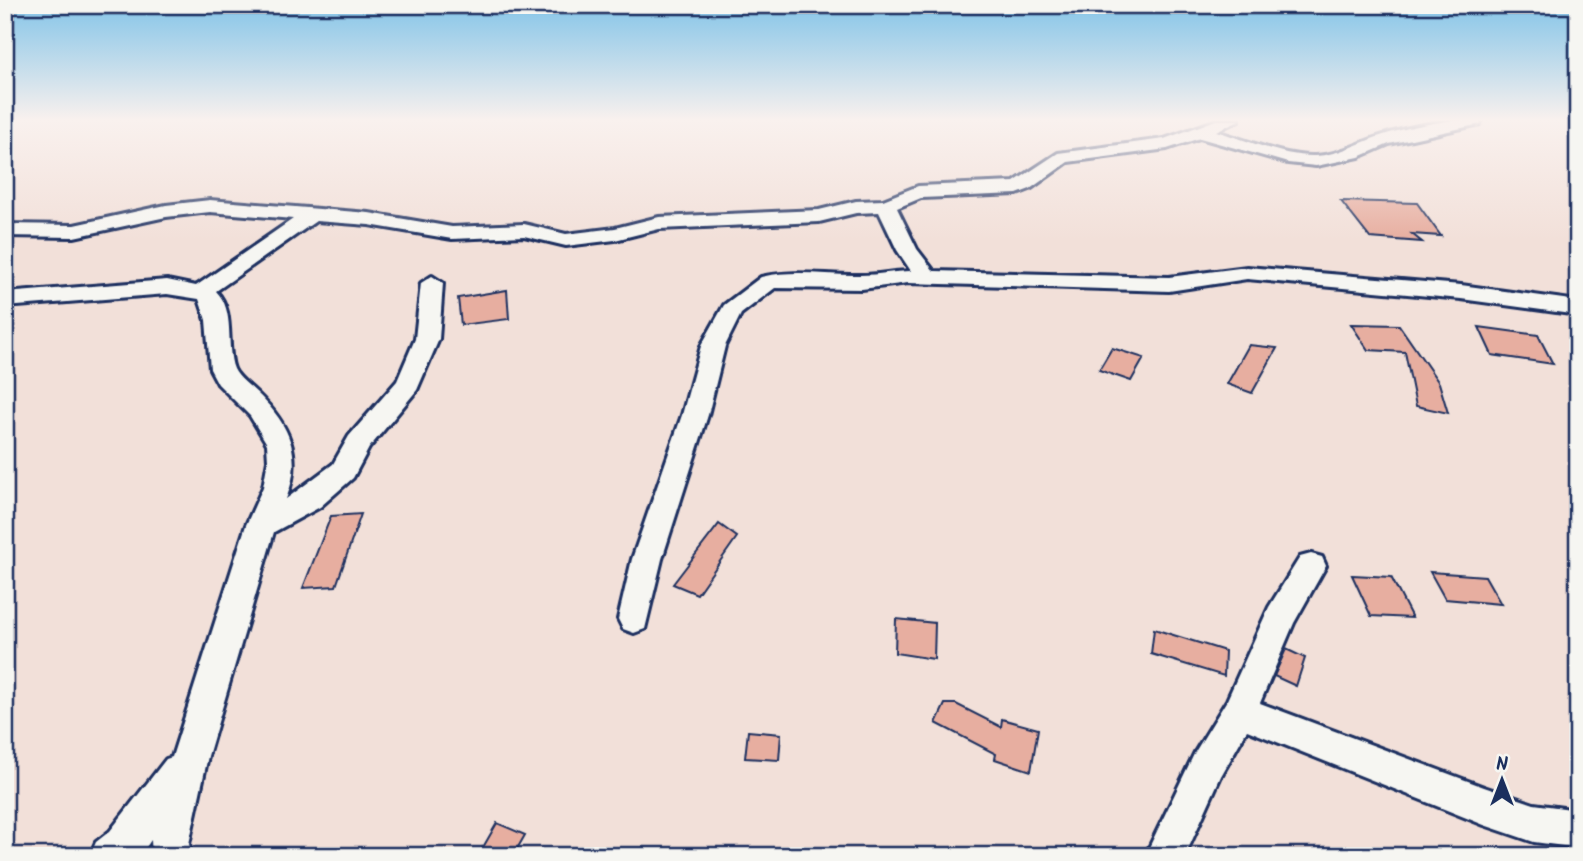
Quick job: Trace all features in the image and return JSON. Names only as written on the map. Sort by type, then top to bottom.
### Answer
[{"type":"street","points":[[5,230],[74,231],[197,207],[369,219],[452,233],[524,230],[566,240],[615,234],[659,223],[819,216],[856,207],[886,206],[918,192],[1017,187],[1026,184],[1054,160]]},
{"type":"street","points":[[886,206],[907,250],[928,277]]},
{"type":"street","points":[[201,292],[311,215]]},
{"type":"street","points":[[634,619],[647,559],[695,415],[713,346],[732,310],[762,285],[780,280],[862,282],[928,277],[1169,284],[1247,273],[1461,292],[1578,308]]},
{"type":"street","points":[[261,525],[310,499],[343,471],[372,425],[408,384],[427,339],[432,283]]},
{"type":"street","points":[[5,300],[167,288],[201,292],[209,296],[213,304],[222,369],[227,378],[259,410],[281,444],[282,460],[277,487],[261,525],[190,756],[170,844],[172,856]]},
{"type":"street","points":[[1165,856],[1208,764],[1239,711],[1280,617],[1311,566]]},
{"type":"street","points":[[1239,711],[1496,810],[1534,823],[1578,829]]},
{"type":"street","points":[[110,856],[124,845],[190,756]]},
{"type":"building","points":[[1341,201],[1417,203],[1441,236],[1412,234],[1422,242],[1370,238]]},
{"type":"building","points":[[507,290],[509,319],[461,325],[458,298]]},
{"type":"building","points":[[1351,324],[1399,325],[1439,383],[1448,413],[1416,406],[1405,352],[1368,350]]},
{"type":"building","points":[[1479,327],[1538,335],[1553,364],[1492,355]]},
{"type":"building","points":[[1249,345],[1277,348],[1252,393],[1227,384]]},
{"type":"building","points":[[1112,348],[1144,358],[1131,381],[1099,370]]},
{"type":"building","points":[[361,514],[336,586],[303,588],[331,516]]},
{"type":"building","points":[[719,524],[737,537],[697,594],[673,584]]},
{"type":"building","points":[[1430,572],[1485,576],[1501,604],[1445,599]]},
{"type":"building","points":[[1352,575],[1391,577],[1412,618],[1371,616]]},
{"type":"building","points":[[896,619],[935,623],[934,659],[895,653]]},
{"type":"building","points":[[1154,629],[1225,651],[1224,676],[1151,654]]},
{"type":"building","points":[[1286,649],[1305,658],[1296,686],[1274,676]]},
{"type":"building","points":[[945,704],[956,704],[1001,727],[1002,719],[1038,729],[1031,771],[995,759],[996,754],[936,723]]},
{"type":"building","points":[[748,731],[781,734],[779,760],[745,758]]},
{"type":"building","points":[[497,823],[525,835],[513,856],[478,856]]}]
